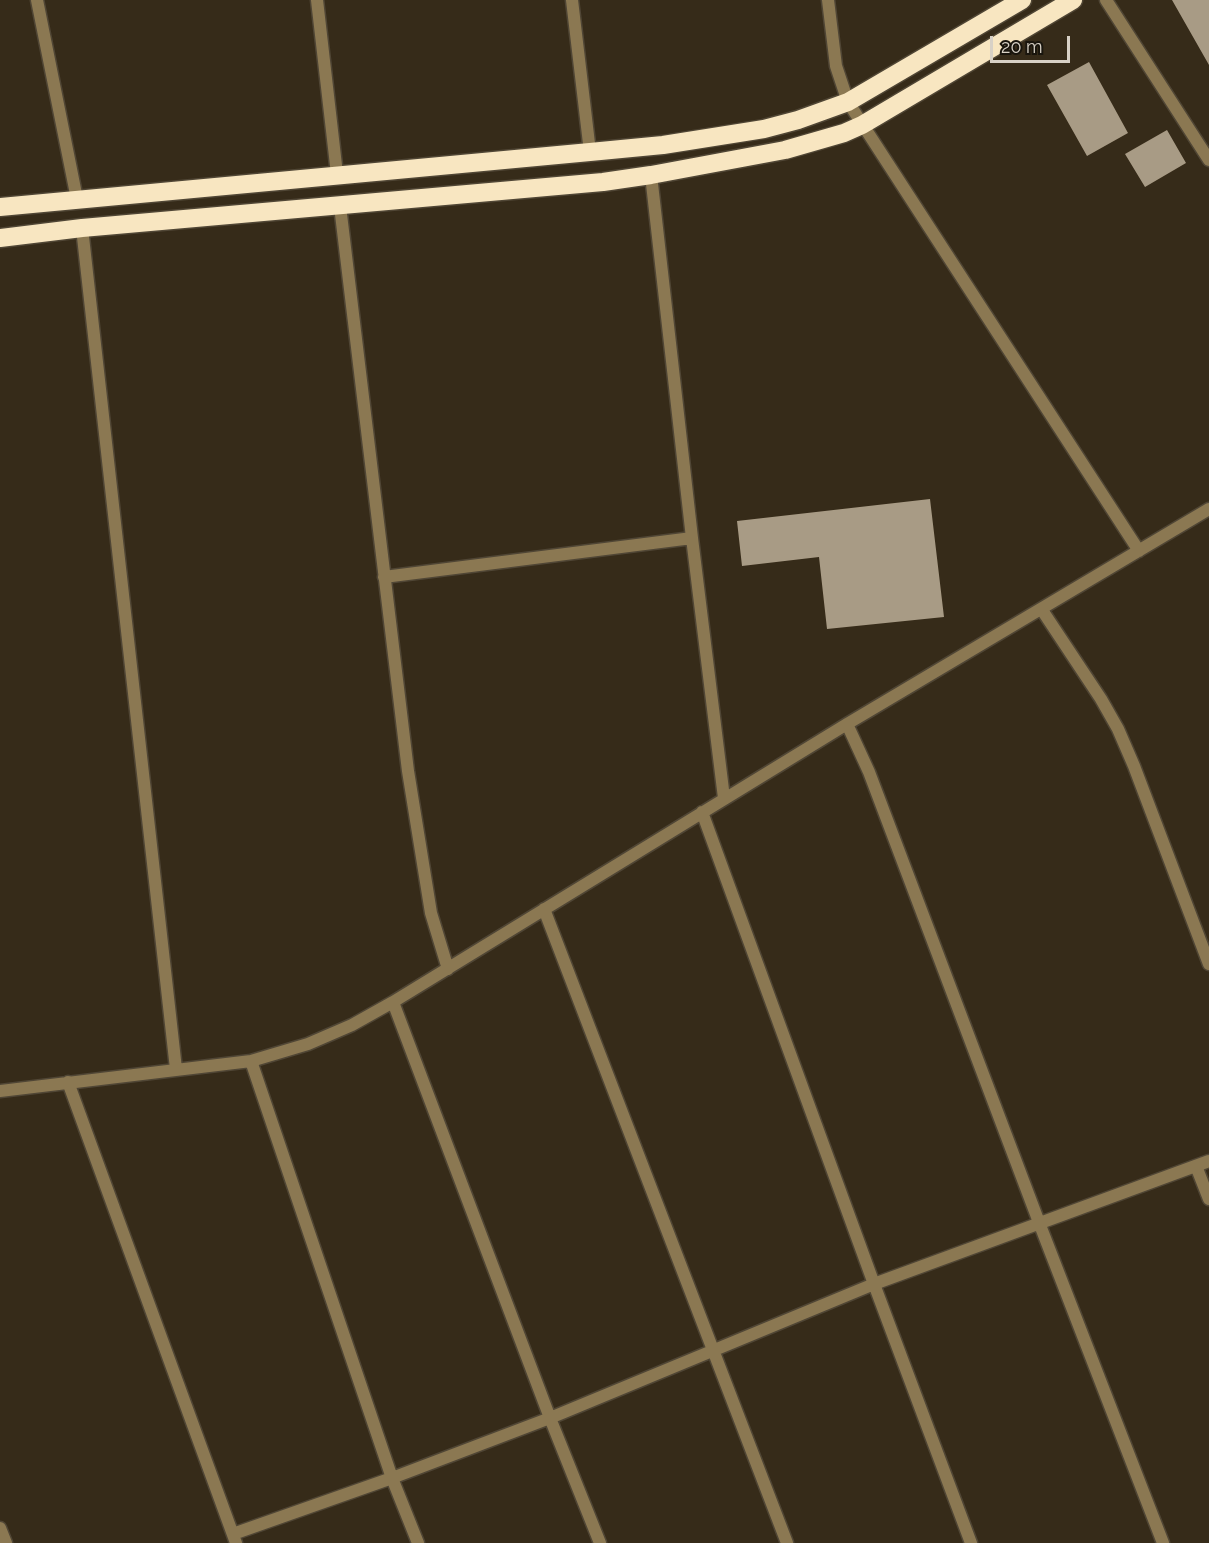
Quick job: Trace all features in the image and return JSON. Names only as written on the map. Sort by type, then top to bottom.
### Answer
[{"type":"highway","points":[[0,207],[663,145],[764,129],[798,120],[848,102],[1022,0]]},
{"type":"highway","points":[[0,238],[82,228],[603,182],[785,150],[844,133],[862,125],[1073,0]]},
{"type":"street","points":[[37,0],[76,199]]},
{"type":"street","points":[[317,0],[337,174]]},
{"type":"street","points":[[572,0],[590,152]]},
{"type":"street","points":[[828,0],[836,66],[848,102],[1139,551]]},
{"type":"street","points":[[1106,0],[1209,159]]},
{"type":"street","points":[[651,175],[724,798]]},
{"type":"street","points":[[340,206],[421,862],[430,913],[448,969]]},
{"type":"street","points":[[82,228],[176,1069]]},
{"type":"street","points":[[0,1091],[251,1061],[308,1044],[351,1025],[448,969],[847,724],[1209,509]]},
{"type":"street","points":[[384,577],[692,538]]},
{"type":"street","points":[[1042,610],[1101,699],[1118,729],[1134,765],[1209,964]]},
{"type":"street","points":[[847,724],[869,772],[1163,1543]]},
{"type":"street","points":[[702,812],[971,1543]]},
{"type":"street","points":[[543,909],[787,1543]]},
{"type":"street","points":[[393,1002],[550,1418],[600,1543]]},
{"type":"street","points":[[251,1061],[392,1478],[418,1543]]},
{"type":"street","points":[[68,1082],[235,1538],[550,1418],[874,1284],[1040,1225],[1209,1161]]},
{"type":"street","points":[[1196,1166],[1209,1199]]},
{"type":"street","points":[[0,1528],[6,1543]]},
{"type":"building","points":[[1172,0],[1209,0],[1209,65]]},
{"type":"building","points":[[1089,62],[1128,133],[1087,156],[1047,85]]},
{"type":"building","points":[[1167,130],[1186,163],[1145,187],[1125,154]]},
{"type":"building","points":[[930,499],[944,617],[827,629],[819,557],[742,566],[737,521]]}]
